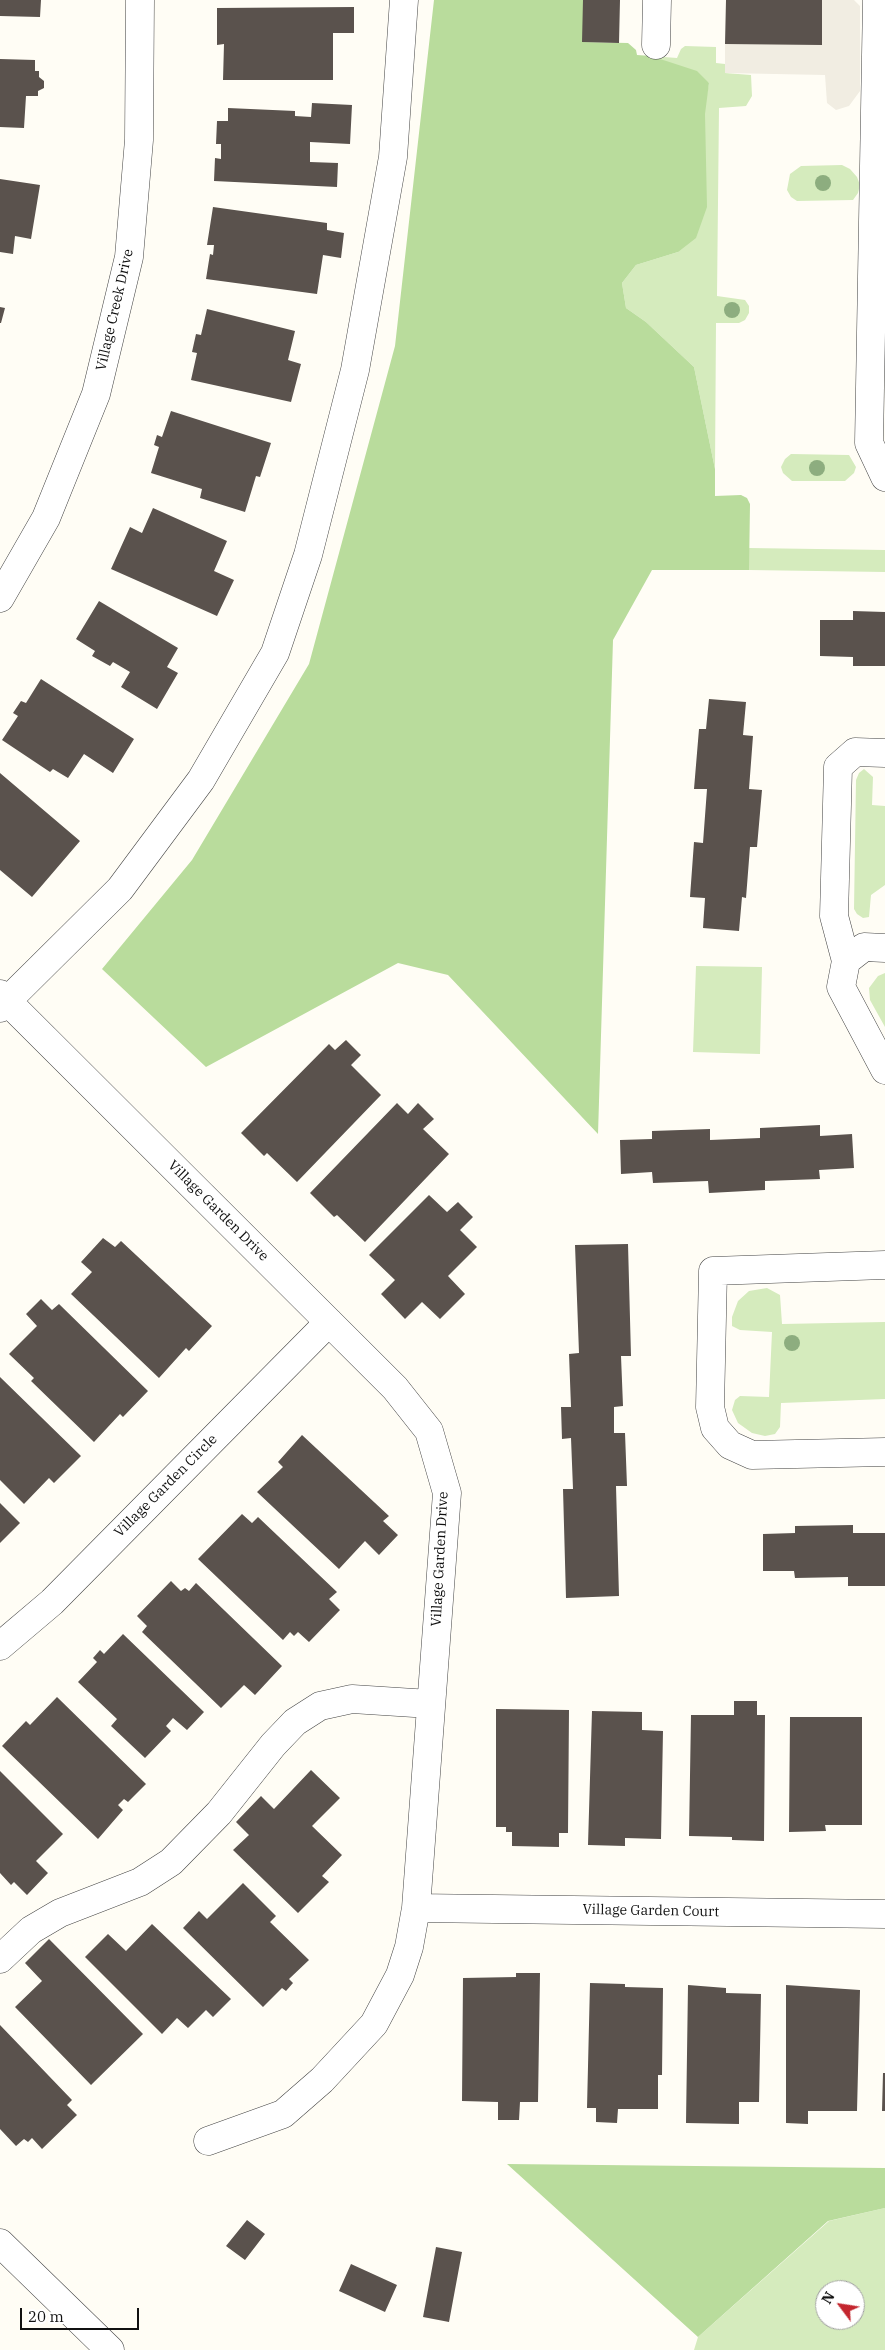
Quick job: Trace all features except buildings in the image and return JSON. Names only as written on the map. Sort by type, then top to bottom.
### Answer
[{"type":"street","name":"Village Creek Drive","points":[[0,598],[46,518],[96,394],[129,257],[139,140],[140,0]]},
{"type":"street","points":[[3,1001],[120,889],[201,780],[274,653],[308,555],[354,370],[393,157],[404,0]]},
{"type":"street","points":[[656,45],[657,0]]},
{"type":"street","points":[[877,0],[869,443],[885,476]]},
{"type":"street","points":[[885,753],[855,752],[838,767],[834,916],[846,961],[840,987],[885,1070]]},
{"type":"street","points":[[846,961],[864,946],[885,948]]},
{"type":"street","name":"Village Garden Drive","points":[[3,1001],[396,1388],[429,1431],[447,1493],[416,1908],[409,1947],[400,1975],[374,2024],[322,2080],[283,2114],[208,2141]]},
{"type":"street","points":[[885,1265],[712,1271],[710,1408],[715,1428],[730,1445],[752,1455],[885,1452]]},
{"type":"street","name":"Village Garden Circle","points":[[0,1646],[52,1602],[329,1322]]},
{"type":"street","points":[[0,1959],[31,1930],[60,1913],[140,1882],[171,1862],[219,1813],[273,1745],[295,1722],[320,1706],[352,1699],[430,1704]]},
{"type":"street","name":"Village Garden Court","points":[[416,1908],[885,1914]]},
{"type":"street","points":[[0,2243],[110,2350]]},
{"type":"green space","points":[[434,0],[583,0],[583,42],[628,43],[636,50],[637,55],[651,56],[697,71],[709,83],[705,114],[707,207],[696,238],[678,252],[636,265],[622,283],[626,308],[646,322],[694,367],[715,469],[715,496],[741,495],[747,498],[750,504],[749,570],[652,570],[613,640],[598,1134],[448,975],[398,963],[206,1067],[102,969],[192,860],[309,664],[395,346]]},
{"type":"green space","points":[[685,46],[716,47],[716,63],[725,64],[725,73],[751,75],[752,96],[746,106],[719,108],[717,296],[745,300],[749,306],[749,313],[745,320],[739,323],[716,323],[715,469],[694,367],[646,322],[626,308],[622,283],[636,265],[678,252],[709,83],[673,64],[651,56],[677,58],[681,49]]},
{"type":"green space","points":[[842,165],[850,169],[857,177],[860,185],[858,193],[853,200],[797,201],[791,197],[787,190],[790,174],[801,166]]},
{"type":"green space","points":[[791,454],[849,455],[856,467],[854,473],[845,481],[792,481],[783,473],[781,467],[785,459]]},
{"type":"green space","points":[[749,548],[885,550],[885,572],[749,570]]},
{"type":"green space","points":[[864,769],[873,777],[872,805],[885,806],[885,885],[871,895],[869,917],[863,918],[854,909],[856,780],[859,773]]},
{"type":"green space","points":[[696,966],[762,967],[760,1054],[693,1052]]},
{"type":"green space","points":[[885,973],[885,1027],[870,1000],[869,988],[878,976]]},
{"type":"green space","points":[[767,1288],[780,1295],[782,1324],[885,1322],[885,1399],[781,1403],[780,1427],[775,1434],[765,1436],[752,1433],[738,1423],[732,1410],[735,1400],[740,1396],[769,1397],[772,1332],[740,1330],[732,1326],[732,1317],[738,1301],[749,1291]]},
{"type":"green space","points":[[507,2164],[885,2168],[885,2208],[828,2221],[698,2337]]},
{"type":"green space","points":[[885,2208],[885,2350],[694,2350],[698,2337],[829,2221]]},
{"type":"shaded area","points":[[822,0],[854,0],[860,6],[860,91],[849,106],[836,110],[827,103],[825,75],[725,73],[725,44],[822,44]]}]
